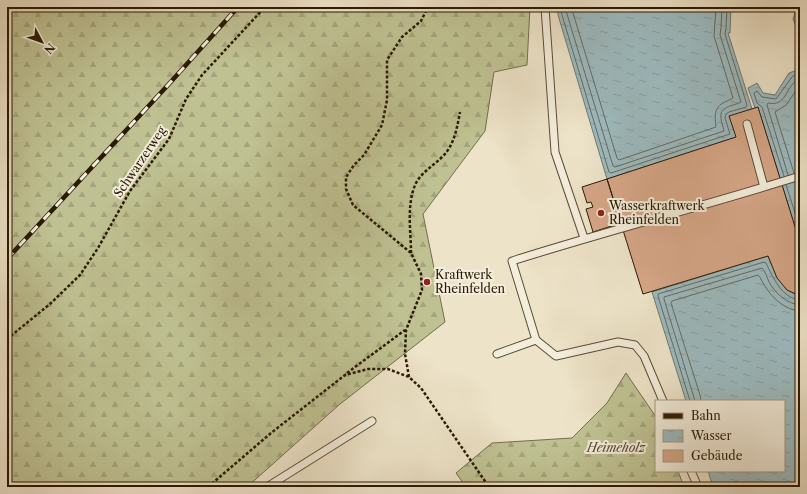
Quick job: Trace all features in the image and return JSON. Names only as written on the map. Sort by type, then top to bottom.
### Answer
[{"type":"lane","points":[[545,7],[555,152],[584,238]]},
{"type":"lane","points":[[747,124],[764,187]]},
{"type":"lane","points":[[663,400],[644,356],[635,345],[618,342],[556,356],[536,340],[512,261],[584,238],[753,191],[800,176]]},
{"type":"lane","points":[[497,354],[536,340]]},
{"type":"lane","points":[[267,487],[372,421]]},
{"type":"lane","points":[[691,472],[698,487]]},
{"type":"path","name":"Schwarzerweg","points":[[7,339],[50,304],[80,275],[98,248],[130,191],[169,139],[186,99],[202,75],[265,7]]},
{"type":"path","points":[[411,253],[353,205],[346,189],[346,177],[354,165],[364,155],[382,125],[387,100],[387,60],[402,36],[421,21],[428,7]]},
{"type":"path","points":[[409,377],[405,354],[406,330],[422,290],[421,274],[411,253],[410,200],[416,182],[425,171],[443,156],[455,137],[460,112]]},
{"type":"path","points":[[794,224],[800,222]]},
{"type":"path","points":[[345,375],[406,330]]},
{"type":"green space","points":[[7,7],[530,7],[527,65],[494,72],[485,131],[423,214],[445,322],[340,404],[247,487],[7,487]]},
{"type":"green space","name":"Heimeholz","points":[[626,373],[655,416],[655,472],[678,472],[684,487],[466,487],[456,473],[492,443],[572,438],[607,403]]},
{"type":"water","points":[[558,7],[731,7],[730,33],[728,33],[752,109],[736,137],[607,179],[558,15]]},
{"type":"water","points":[[797,7],[800,7],[800,243],[758,108],[755,108],[748,88],[757,83],[763,93],[775,95],[789,73],[797,70],[799,34],[793,19]]},
{"type":"water","points":[[768,256],[783,285],[793,294],[800,296],[800,487],[713,487],[708,472],[785,472],[785,400],[686,400],[652,292]]},
{"type":"building","name":"Wasserkraftwerk Rheinfelden","points":[[758,107],[800,243],[800,296],[787,290],[777,278],[768,256],[643,294],[607,179],[736,137],[729,116]]},
{"type":"building","points":[[607,179],[621,223],[593,232],[586,209],[593,207],[591,202],[587,203],[582,187]]},
{"type":"railway","points":[[7,259],[238,7]]},
{"type":"place","name":"Wasserkraftwerk Rheinfelden","points":[[601,213]]},
{"type":"place","name":"Kraftwerk Rheinfelden","points":[[427,282]]}]
